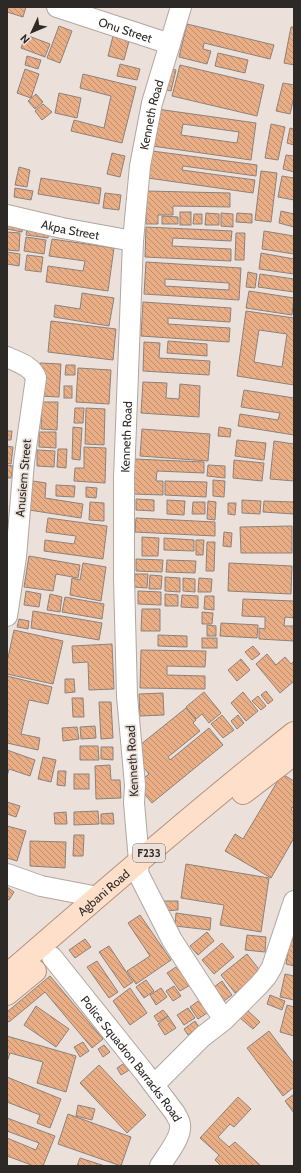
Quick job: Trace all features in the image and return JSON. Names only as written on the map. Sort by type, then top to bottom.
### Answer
[{"type":"main road","name":"Agbani Road","points":[[7,994],[52,957],[114,901],[138,867],[247,770],[294,733]]},
{"type":"main road","name":"Agbani Road","points":[[7,975],[98,897],[294,754]]},
{"type":"street","name":"Onu Street","points":[[57,7],[170,44]]},
{"type":"street","name":"Kenneth Road","points":[[138,867],[134,804],[135,785],[127,696],[124,578],[124,478],[133,241],[140,166],[152,103],[180,7]]},
{"type":"street","name":"Akpa Street","points":[[7,215],[62,228],[133,241]]},
{"type":"street","name":"Anusiem Street","points":[[7,357],[27,366],[35,373],[36,378],[26,448],[16,557],[7,616]]},
{"type":"street","points":[[138,867],[172,940],[224,1020]]},
{"type":"street","points":[[7,874],[42,886],[98,897]]},
{"type":"street","points":[[154,1085],[202,1037],[224,1020],[266,977],[272,968],[294,901]]},
{"type":"street","name":"Police Squadron Barracks Road","points":[[52,957],[175,1113],[180,1126],[178,1137],[160,1166]]},
{"type":"building","points":[[7,7],[26,7],[23,17],[7,12]]},
{"type":"building","points":[[187,24],[274,45],[270,59],[204,43],[203,49],[211,51],[207,64],[179,57]]},
{"type":"building","points":[[59,26],[72,31],[60,63],[47,58]]},
{"type":"building","points":[[291,27],[294,27],[294,65],[284,63]]},
{"type":"building","points":[[26,35],[50,44],[45,57],[21,48]]},
{"type":"building","points":[[113,36],[129,41],[124,60],[108,56]]},
{"type":"building","points":[[218,53],[248,60],[245,73],[215,66]]},
{"type":"building","points":[[27,56],[41,60],[38,69],[25,65]]},
{"type":"building","points":[[120,64],[140,69],[137,80],[117,76]]},
{"type":"building","points":[[180,65],[264,85],[257,116],[172,96]]},
{"type":"building","points":[[168,68],[176,70],[171,91],[163,89]]},
{"type":"building","points":[[25,69],[39,74],[31,98],[17,93]]},
{"type":"building","points":[[83,74],[136,87],[122,143],[71,131],[74,120],[104,128],[111,96],[80,88]]},
{"type":"building","points":[[283,83],[294,85],[294,97],[290,114],[276,111]]},
{"type":"building","points":[[59,93],[81,98],[77,118],[55,113]]},
{"type":"building","points":[[36,94],[43,102],[35,109],[28,101]]},
{"type":"building","points":[[43,104],[52,112],[42,120],[35,111]]},
{"type":"building","points":[[157,109],[256,123],[251,160],[152,146]],"holes":[[[183,124],[239,132],[237,143],[181,135]]]},
{"type":"building","points":[[271,124],[285,127],[278,160],[265,158]]},
{"type":"building","points":[[290,128],[294,129],[294,145],[287,143]]},
{"type":"building","points":[[152,151],[257,165],[256,176],[183,166],[182,170],[255,180],[253,193],[148,178]]},
{"type":"building","points":[[112,153],[125,156],[120,177],[107,174]]},
{"type":"building","points":[[286,155],[294,156],[294,172],[283,169]]},
{"type":"building","points":[[19,167],[30,170],[27,187],[15,185]]},
{"type":"building","points":[[261,171],[277,173],[271,222],[255,220]]},
{"type":"building","points":[[282,176],[294,178],[294,200],[278,197]]},
{"type":"building","points":[[41,178],[101,188],[99,204],[38,194]]},
{"type":"building","points":[[15,188],[33,191],[31,200],[14,197]]},
{"type":"building","points":[[146,191],[230,193],[230,207],[173,206],[173,215],[158,215],[158,224],[146,224]]},
{"type":"building","points":[[105,193],[121,195],[119,210],[103,208]]},
{"type":"building","points":[[281,211],[294,214],[294,227],[279,223]]},
{"type":"building","points":[[180,212],[191,212],[191,225],[180,225]]},
{"type":"building","points":[[206,213],[219,214],[219,225],[205,225]]},
{"type":"building","points":[[221,213],[233,214],[233,227],[221,226]]},
{"type":"building","points":[[237,213],[252,214],[252,223],[236,222]]},
{"type":"building","points":[[194,214],[202,214],[202,224],[193,224]]},
{"type":"building","points":[[162,216],[178,217],[178,224],[162,224]]},
{"type":"building","points":[[7,218],[24,221],[22,232],[7,229]]},
{"type":"building","points":[[28,223],[49,227],[48,238],[26,235]]},
{"type":"building","points":[[146,227],[232,231],[231,241],[173,238],[172,246],[231,249],[231,261],[145,257]]},
{"type":"building","points":[[264,231],[294,236],[294,254],[262,249]]},
{"type":"building","points":[[7,232],[20,233],[19,251],[7,250]]},
{"type":"building","points":[[236,233],[245,233],[244,260],[235,260]]},
{"type":"building","points":[[26,237],[46,240],[44,254],[24,251]]},
{"type":"building","points":[[52,239],[114,248],[108,291],[46,282],[48,266],[83,271],[85,261],[49,256]]},
{"type":"building","points":[[7,252],[20,254],[19,266],[7,264]]},
{"type":"building","points":[[261,253],[294,259],[294,274],[259,269]]},
{"type":"building","points":[[27,255],[43,257],[41,272],[25,270]]},
{"type":"building","points":[[146,262],[241,268],[239,300],[144,294]],"holes":[[[165,279],[229,283],[229,290],[165,286]]]},
{"type":"building","points":[[248,272],[257,274],[255,288],[246,287]]},
{"type":"building","points":[[260,274],[294,279],[294,292],[258,287]]},
{"type":"building","points":[[249,291],[294,298],[292,315],[246,308]]},
{"type":"building","points":[[82,293],[114,298],[109,326],[54,317],[55,305],[80,309]]},
{"type":"building","points":[[143,302],[231,308],[230,322],[168,318],[168,324],[230,328],[229,342],[141,336]]},
{"type":"building","points":[[246,311],[294,318],[294,385],[237,376]],"holes":[[[259,330],[287,334],[282,367],[254,362]]]},
{"type":"building","points":[[51,321],[116,329],[113,360],[48,352]]},
{"type":"building","points":[[168,341],[207,344],[207,356],[167,353]]},
{"type":"building","points":[[144,342],[160,343],[159,358],[210,361],[209,375],[143,371]]},
{"type":"building","points":[[40,363],[61,364],[59,397],[39,396]]},
{"type":"building","points":[[66,365],[75,365],[75,375],[65,375]]},
{"type":"building","points":[[78,368],[111,370],[109,404],[76,402]]},
{"type":"building","points":[[143,382],[167,383],[166,398],[179,399],[180,384],[200,386],[199,417],[141,413]]},
{"type":"building","points":[[64,386],[72,386],[72,398],[64,398]]},
{"type":"building","points":[[244,390],[294,398],[294,435],[238,426],[240,414],[278,420],[280,413],[241,407]]},
{"type":"building","points":[[42,402],[58,402],[57,430],[41,429]]},
{"type":"building","points":[[75,408],[84,408],[83,423],[74,423]]},
{"type":"building","points":[[86,408],[105,409],[104,445],[85,444]]},
{"type":"building","points":[[73,427],[82,428],[80,460],[72,459]]},
{"type":"building","points":[[219,427],[231,429],[230,437],[218,436]]},
{"type":"building","points":[[142,429],[210,434],[208,461],[140,456]]},
{"type":"building","points":[[7,431],[12,431],[11,440],[7,440]]},
{"type":"building","points":[[39,432],[56,432],[56,448],[39,447]]},
{"type":"building","points":[[237,440],[266,443],[264,460],[235,456]]},
{"type":"building","points":[[274,441],[294,444],[294,481],[270,479]]},
{"type":"building","points":[[7,446],[13,447],[11,464],[7,463]]},
{"type":"building","points":[[84,447],[106,448],[105,483],[74,481],[75,468],[84,468]]},
{"type":"building","points":[[58,449],[67,449],[66,468],[57,467]]},
{"type":"building","points":[[37,450],[55,451],[54,467],[37,466]]},
{"type":"building","points":[[134,459],[204,462],[204,473],[157,471],[156,481],[163,481],[163,495],[133,494]]},
{"type":"building","points":[[234,460],[264,463],[262,481],[233,478]]},
{"type":"building","points":[[7,465],[13,466],[11,478],[7,478]]},
{"type":"building","points":[[208,465],[225,466],[225,478],[207,476]]},
{"type":"building","points":[[213,480],[225,481],[224,497],[213,496]]},
{"type":"building","points":[[33,481],[46,483],[45,498],[83,504],[81,518],[29,510]]},
{"type":"building","points":[[165,481],[207,482],[206,497],[165,495]]},
{"type":"building","points":[[56,485],[75,486],[74,497],[56,496]]},
{"type":"building","points":[[86,487],[97,488],[96,498],[86,497]]},
{"type":"building","points":[[136,499],[154,500],[154,511],[136,510]]},
{"type":"building","points":[[167,500],[185,501],[184,515],[167,514]]},
{"type":"building","points":[[242,500],[261,501],[260,514],[242,513]]},
{"type":"building","points":[[208,501],[216,502],[215,520],[207,519]]},
{"type":"building","points":[[264,501],[294,502],[294,514],[263,512]]},
{"type":"building","points":[[90,502],[104,503],[104,521],[89,520]]},
{"type":"building","points":[[193,502],[205,502],[205,514],[192,514]]},
{"type":"building","points":[[228,503],[236,503],[235,515],[228,514]]},
{"type":"building","points":[[48,518],[107,526],[103,559],[44,551],[45,540],[74,544],[76,536],[46,532]]},
{"type":"building","points":[[136,518],[215,522],[215,536],[135,532]]},
{"type":"building","points":[[292,526],[292,553],[241,553],[240,527]]},
{"type":"building","points":[[224,532],[232,533],[231,547],[223,546]]},
{"type":"building","points":[[142,537],[159,538],[158,556],[142,556]]},
{"type":"building","points":[[164,538],[194,540],[194,551],[164,550]]},
{"type":"building","points":[[196,540],[204,540],[203,555],[196,555]]},
{"type":"building","points":[[207,542],[215,542],[214,571],[206,571]]},
{"type":"building","points":[[29,556],[80,565],[78,578],[56,574],[53,591],[24,587]]},
{"type":"building","points":[[136,559],[163,560],[162,572],[136,571]]},
{"type":"building","points":[[167,560],[196,561],[195,573],[166,572]]},
{"type":"building","points":[[83,563],[106,567],[101,601],[70,595],[72,578],[80,580]]},
{"type":"building","points":[[229,563],[292,566],[291,594],[228,591]]},
{"type":"building","points":[[135,574],[148,574],[147,588],[134,587]]},
{"type":"building","points":[[150,575],[162,576],[161,589],[149,589]]},
{"type":"building","points":[[165,577],[180,578],[180,592],[165,591]]},
{"type":"building","points":[[183,578],[195,579],[195,592],[183,591]]},
{"type":"building","points":[[199,578],[212,579],[211,592],[198,592]]},
{"type":"building","points":[[26,591],[41,594],[39,607],[24,605]]},
{"type":"building","points":[[138,591],[161,592],[161,605],[138,604]]},
{"type":"building","points":[[50,594],[62,597],[60,612],[47,610]]},
{"type":"building","points":[[165,594],[178,595],[178,606],[165,606]]},
{"type":"building","points":[[182,595],[198,596],[198,608],[181,607]]},
{"type":"building","points":[[205,596],[214,596],[214,610],[204,609]]},
{"type":"building","points":[[65,597],[104,604],[102,619],[62,612]]},
{"type":"building","points":[[243,599],[294,601],[294,618],[285,617],[284,626],[294,626],[294,641],[259,639],[259,628],[265,629],[265,617],[242,616]]},
{"type":"building","points":[[142,609],[160,609],[160,631],[141,631]]},
{"type":"building","points":[[33,611],[102,623],[99,640],[31,628]]},
{"type":"building","points":[[202,612],[213,613],[212,624],[202,624]]},
{"type":"building","points":[[19,619],[29,621],[28,629],[17,627]]},
{"type":"building","points":[[221,623],[258,625],[257,638],[220,636]]},
{"type":"building","points":[[207,625],[216,626],[216,636],[207,636]]},
{"type":"building","points":[[14,630],[63,641],[53,684],[7,674],[7,662]]},
{"type":"building","points":[[158,635],[187,636],[187,647],[158,646]]},
{"type":"building","points":[[202,638],[217,638],[217,648],[202,648]]},
{"type":"building","points":[[112,644],[114,689],[89,690],[88,662],[73,663],[72,646]]},
{"type":"building","points":[[253,646],[260,654],[252,660],[245,652]]},
{"type":"building","points":[[141,650],[206,651],[205,667],[167,666],[167,675],[205,676],[205,689],[140,688]]},
{"type":"building","points":[[267,654],[276,665],[285,657],[291,664],[294,661],[294,681],[280,693],[256,664]]},
{"type":"building","points":[[241,659],[250,670],[237,681],[228,670]]},
{"type":"building","points":[[7,676],[52,687],[48,704],[29,700],[21,734],[40,738],[38,750],[7,743]]},
{"type":"building","points":[[65,679],[74,679],[75,692],[65,693]]},
{"type":"building","points":[[266,691],[273,700],[268,704],[261,695]]},
{"type":"building","points":[[204,692],[221,713],[209,723],[202,714],[196,719],[186,707]]},
{"type":"building","points":[[243,692],[258,711],[246,721],[231,703]]},
{"type":"building","points":[[163,693],[164,715],[140,716],[139,694]]},
{"type":"building","points":[[258,696],[266,706],[261,710],[252,701]]},
{"type":"building","points":[[72,698],[83,698],[84,717],[73,717]]},
{"type":"building","points":[[99,702],[111,702],[113,738],[101,739]]},
{"type":"building","points":[[186,708],[196,720],[193,723],[200,731],[168,757],[170,760],[209,728],[223,745],[152,803],[136,784],[149,774],[140,763],[144,760],[135,749]]},
{"type":"building","points":[[222,715],[234,730],[223,738],[211,724]]},
{"type":"building","points":[[238,715],[244,723],[237,729],[231,721]]},
{"type":"building","points":[[95,726],[96,738],[81,739],[80,727]]},
{"type":"building","points":[[77,727],[79,739],[63,741],[62,728]]},
{"type":"building","points":[[80,746],[98,746],[99,760],[80,760]]},
{"type":"building","points":[[101,747],[113,747],[113,760],[101,759]]},
{"type":"building","points":[[7,750],[35,760],[30,776],[9,769],[7,776]]},
{"type":"building","points":[[43,757],[56,760],[51,782],[38,779]]},
{"type":"building","points":[[110,765],[111,780],[120,780],[121,798],[96,799],[95,766]]},
{"type":"building","points":[[58,771],[66,771],[65,786],[57,785]]},
{"type":"building","points":[[74,774],[89,774],[89,789],[74,789]]},
{"type":"building","points":[[282,774],[294,781],[294,805],[291,810],[294,812],[294,838],[271,878],[225,851],[235,834],[243,839]]},
{"type":"building","points":[[7,802],[20,806],[16,817],[7,814]]},
{"type":"building","points":[[98,811],[99,824],[74,825],[74,812]]},
{"type":"building","points":[[66,812],[67,824],[55,824],[54,813]]},
{"type":"building","points":[[113,813],[114,824],[101,824],[101,814]]},
{"type":"building","points":[[7,826],[26,831],[17,861],[7,858]]},
{"type":"building","points":[[74,835],[84,835],[83,856],[73,856]]},
{"type":"building","points":[[30,841],[66,842],[65,868],[30,866]]},
{"type":"building","points":[[186,864],[269,878],[261,932],[220,925],[224,905],[181,898]]},
{"type":"building","points":[[7,887],[14,892],[9,900],[7,899]]},
{"type":"building","points":[[160,901],[178,901],[178,910],[161,911]]},
{"type":"building","points":[[176,913],[211,918],[210,930],[175,926]]},
{"type":"building","points":[[140,915],[171,960],[136,984],[127,971],[150,956],[128,923]]},
{"type":"building","points":[[207,932],[214,941],[198,955],[190,946]]},
{"type":"building","points":[[247,935],[266,937],[265,952],[245,950]]},
{"type":"building","points":[[85,939],[91,947],[75,958],[69,950]]},
{"type":"building","points":[[290,939],[294,940],[294,966],[286,964]]},
{"type":"building","points":[[222,943],[234,957],[214,974],[202,960]]},
{"type":"building","points":[[109,946],[133,982],[124,988],[99,952]]},
{"type":"building","points":[[247,954],[261,972],[235,993],[221,975]]},
{"type":"building","points":[[97,961],[118,992],[109,998],[87,967]]},
{"type":"building","points":[[179,965],[192,984],[180,991],[167,973]]},
{"type":"building","points":[[285,974],[294,976],[294,1000],[280,997]]},
{"type":"building","points":[[50,976],[103,1039],[92,1048],[45,992],[9,1022],[7,1020],[7,1012]]},
{"type":"building","points":[[146,980],[154,991],[144,998],[136,987]]},
{"type":"building","points":[[222,981],[232,995],[224,1001],[214,987]]},
{"type":"building","points":[[174,986],[181,996],[173,1001],[166,991]]},
{"type":"building","points":[[130,988],[147,1013],[130,1025],[113,1001]]},
{"type":"building","points":[[161,988],[167,997],[156,1005],[150,995]]},
{"type":"building","points":[[270,995],[285,1001],[282,1010],[267,1004]]},
{"type":"building","points":[[201,999],[210,1011],[198,1019],[190,1007]]},
{"type":"building","points":[[287,1005],[294,1007],[294,1036],[280,1032]]},
{"type":"building","points":[[36,1006],[69,1029],[56,1047],[24,1025]]},
{"type":"building","points":[[188,1008],[195,1018],[184,1025],[177,1015]]},
{"type":"building","points":[[163,1010],[168,1016],[158,1022],[154,1016]]},
{"type":"building","points":[[247,1010],[260,1022],[253,1029],[240,1018]]},
{"type":"building","points":[[168,1016],[176,1028],[165,1035],[158,1024]]},
{"type":"building","points":[[195,1021],[199,1027],[188,1035],[184,1029]]},
{"type":"building","points":[[269,1031],[294,1064],[294,1087],[283,1096],[247,1048]]},
{"type":"building","points":[[7,1036],[76,1056],[66,1092],[37,1083],[43,1062],[10,1053],[7,1062]]},
{"type":"building","points":[[83,1042],[89,1051],[80,1057],[74,1047]]},
{"type":"building","points":[[104,1045],[110,1052],[103,1057],[98,1049]]},
{"type":"building","points":[[126,1062],[131,1069],[121,1075],[117,1068]]},
{"type":"building","points":[[99,1065],[146,1115],[127,1133],[80,1083]]},
{"type":"building","points":[[7,1077],[61,1099],[50,1128],[37,1123],[40,1115],[7,1102]]},
{"type":"building","points":[[294,1094],[294,1113],[285,1101]]},
{"type":"building","points":[[238,1097],[251,1109],[234,1127],[230,1124],[218,1137],[229,1147],[235,1142],[261,1166],[221,1166],[215,1160],[219,1155],[200,1138]]},
{"type":"building","points":[[78,1105],[95,1109],[92,1120],[76,1116]]},
{"type":"building","points":[[68,1114],[131,1137],[121,1166],[58,1144]]},
{"type":"building","points":[[7,1118],[55,1136],[43,1166],[34,1166],[7,1156],[7,1138],[36,1150],[39,1143],[7,1131]]},
{"type":"building","points":[[80,1158],[105,1166],[77,1166]]}]
